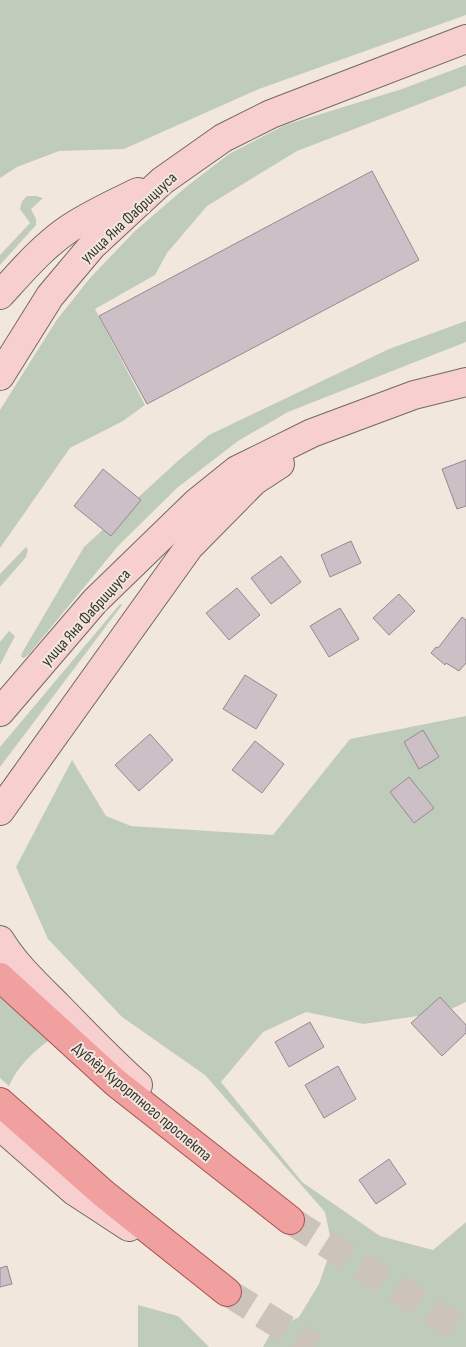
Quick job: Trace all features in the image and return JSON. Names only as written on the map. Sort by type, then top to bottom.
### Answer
[{"type":"main road","name":"улица Яна Фабрициуса","points":[[0,376],[50,296],[92,246],[162,181],[223,138],[271,114],[466,39]]},
{"type":"main road","points":[[0,295],[29,263],[68,229],[97,212],[162,181]]},
{"type":"main road","name":"улица Яна Фабрициуса","points":[[0,712],[95,601],[196,503],[237,470],[312,433],[414,395],[466,382]]},
{"type":"main road","points":[[0,811],[189,546],[254,482],[354,417]]},
{"type":"main road","name":"Дублёр Курортного проспекта","points":[[0,940],[5,949],[35,983],[118,1067],[290,1220],[116,1082],[0,977]]},
{"type":"main road","points":[[0,1102],[104,1194],[227,1292],[74,1191],[0,1126]]},
{"type":"green space","points":[[0,0],[466,0],[466,15],[259,89],[124,149],[59,151],[17,167],[0,178]]},
{"type":"green space","points":[[466,65],[466,86],[297,151],[207,206],[167,253],[155,275],[95,309],[145,405],[123,421],[70,448],[0,548],[0,410],[56,321],[90,278],[135,231],[186,187],[229,154],[285,125],[402,89]]},
{"type":"green space","points":[[27,196],[43,198],[31,209],[36,219],[36,225],[0,265],[0,255],[30,223],[20,209],[22,201]]},
{"type":"green space","points":[[466,321],[466,342],[288,412],[238,441],[177,488],[118,546],[29,654],[24,658],[21,657],[84,547],[209,435],[389,349]]},
{"type":"green space","points":[[26,547],[28,550],[26,557],[0,587],[0,574]]},
{"type":"green space","points":[[120,604],[122,605],[0,767],[0,747]]},
{"type":"green space","points":[[9,631],[15,636],[0,665],[0,642]]},
{"type":"green space","points":[[466,716],[466,1002],[445,1012],[363,1024],[306,1012],[263,1032],[221,1082],[302,1182],[380,1236],[433,1250],[466,1222],[466,1347],[263,1347],[272,1331],[299,1317],[319,1284],[332,1246],[325,1212],[205,1075],[122,1017],[48,939],[16,867],[72,760],[106,816],[131,826],[273,835],[350,739]]},
{"type":"green space","points":[[0,996],[48,1041],[16,1072],[9,1086],[0,1078]]},
{"type":"green space","points":[[138,1305],[178,1316],[209,1347],[138,1347]]},
{"type":"building","points":[[372,171],[419,260],[147,404],[99,316]]},
{"type":"building","points":[[466,460],[466,506],[457,509],[442,469]]},
{"type":"building","points":[[103,469],[141,500],[111,536],[74,506]]},
{"type":"building","points":[[351,541],[361,563],[330,577],[321,555]]},
{"type":"building","points":[[281,556],[301,582],[271,604],[251,578]]},
{"type":"building","points":[[237,588],[260,615],[229,640],[206,613]]},
{"type":"building","points":[[399,594],[415,611],[389,635],[373,618]]},
{"type":"building","points":[[340,608],[359,639],[329,657],[310,626]]},
{"type":"building","points":[[462,617],[466,620],[466,663],[459,671],[446,663],[445,665],[431,653],[436,647],[438,648]]},
{"type":"building","points":[[245,675],[277,695],[256,729],[223,709]]},
{"type":"building","points":[[423,730],[439,757],[419,769],[404,742]]},
{"type":"building","points":[[150,734],[173,760],[139,791],[115,765]]},
{"type":"building","points":[[255,741],[284,764],[262,793],[232,770]]},
{"type":"building","points":[[409,777],[434,808],[414,823],[390,792]]},
{"type":"building","points":[[440,997],[466,1025],[466,1033],[442,1056],[411,1023]]},
{"type":"building","points":[[310,1022],[324,1047],[289,1067],[275,1042]]},
{"type":"building","points":[[338,1066],[356,1099],[324,1118],[305,1085]]},
{"type":"building","points":[[389,1159],[406,1184],[376,1204],[359,1180]]},
{"type":"building","points":[[7,1266],[12,1284],[0,1287],[0,1268]]},
{"type":"tunnel","points":[[290,1220],[466,1333]]},
{"type":"tunnel","points":[[227,1292],[315,1347]]}]
